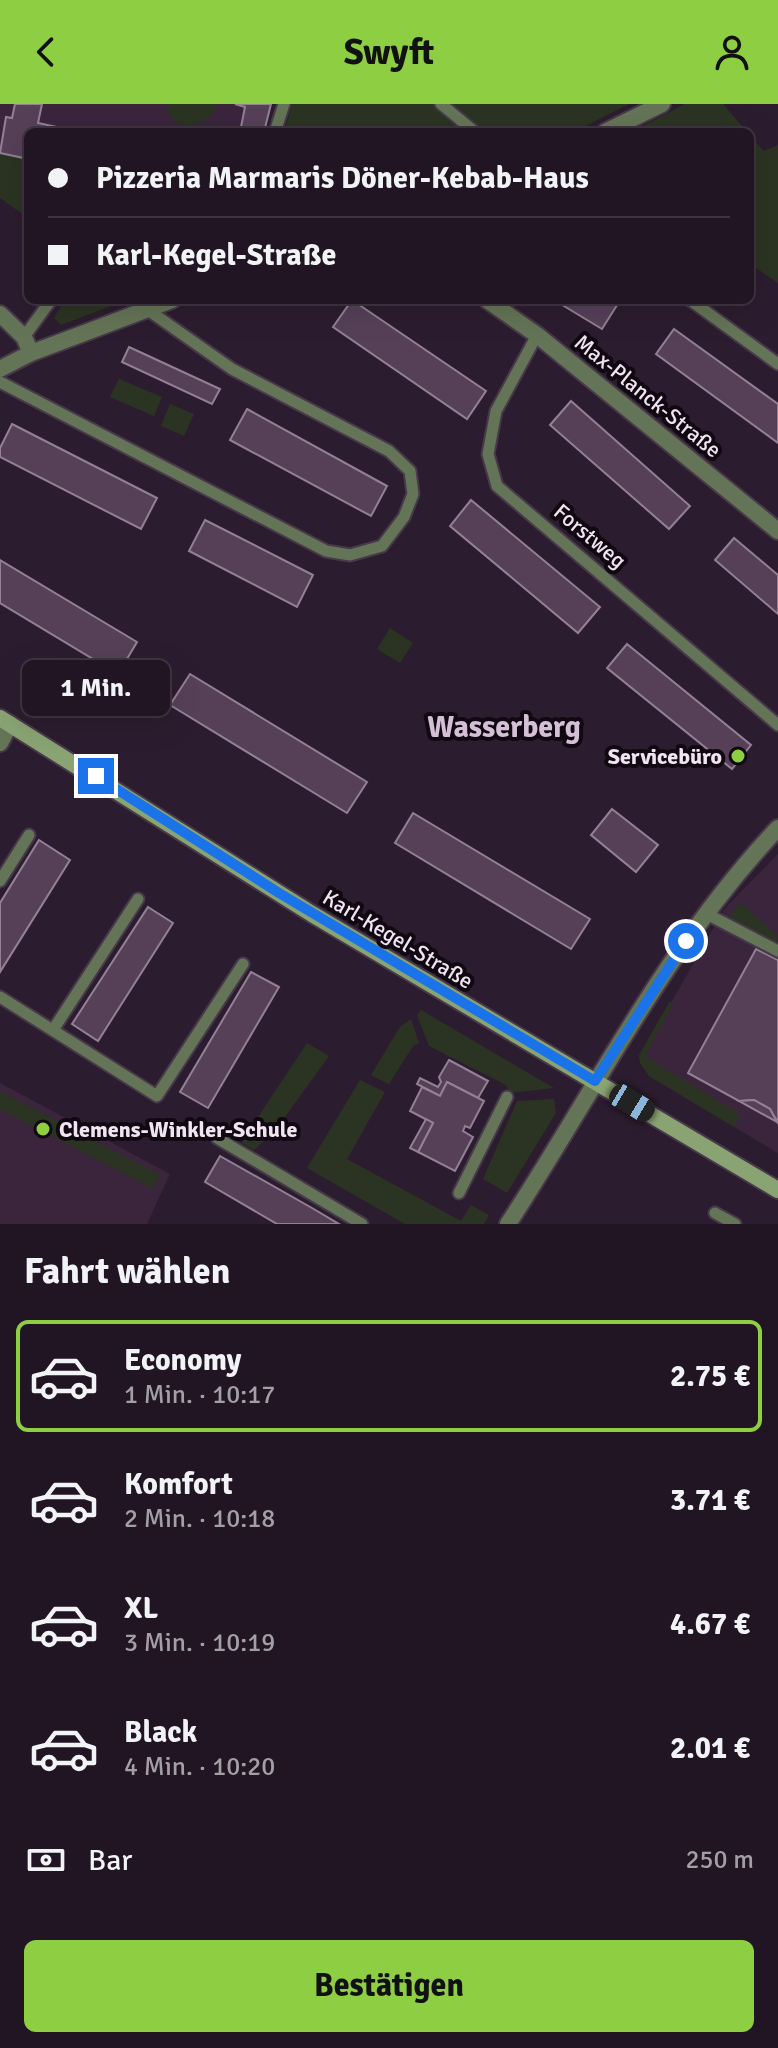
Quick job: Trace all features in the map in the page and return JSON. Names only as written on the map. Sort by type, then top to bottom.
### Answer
[{"type":"street","points":[[613,128],[662,104]]},
{"type":"street","points":[[0,369],[31,353],[162,304]]},
{"type":"street","name":"Max-Planck-Straße","points":[[493,304],[537,335],[778,531]]},
{"type":"street","points":[[0,314],[24,337],[31,353]]},
{"type":"street","points":[[0,743],[5,721]]},
{"type":"street","name":"Karl-Kegel-Straße","points":[[5,721],[312,914],[778,1190]]},
{"type":"street","points":[[508,1224],[595,1081],[705,913],[778,828]]},
{"type":"lane","points":[[276,128],[284,104]]},
{"type":"lane","points":[[441,104],[470,128]]},
{"type":"lane","points":[[24,337],[48,304]]},
{"type":"lane","points":[[696,304],[778,364]]},
{"type":"lane","points":[[0,382],[326,551],[350,555],[382,546],[404,517],[413,494],[410,471],[389,451],[232,369],[148,310]]},
{"type":"lane","name":"Forstweg","points":[[537,335],[496,411],[488,454],[497,486],[778,725]]},
{"type":"lane","points":[[0,881],[29,835]]},
{"type":"lane","points":[[53,1030],[138,899]]},
{"type":"lane","points":[[705,913],[778,951]]},
{"type":"lane","points":[[0,997],[157,1096],[243,964]]},
{"type":"lane","points":[[459,1193],[507,1097]]},
{"type":"lane","points":[[217,1138],[362,1224]]},
{"type":"lane","points":[[715,1213],[735,1224]]},
{"type":"shaded area","points":[[0,104],[271,104],[265,128],[24,128],[24,158],[0,153]]},
{"type":"shaded area","points":[[778,854],[778,1153],[649,1076],[639,1059],[725,908]]},
{"type":"shaded area","name":"Clemens-Winkler-Schule","points":[[0,1083],[170,1174],[147,1224],[0,1224]]},
{"type":"green space","points":[[169,104],[217,104],[206,119],[188,125],[173,120],[169,114]]},
{"type":"green space","points":[[292,104],[629,104],[582,128],[285,128]]},
{"type":"green space","points":[[685,104],[723,104],[744,128],[639,128]]},
{"type":"green space","points":[[754,140],[764,151],[778,145],[778,283],[754,267]]},
{"type":"green space","points":[[0,153],[24,158],[24,215],[0,198]]},
{"type":"green space","points":[[63,304],[116,304],[61,325],[54,318]]},
{"type":"green space","points":[[119,379],[162,397],[154,416],[110,397]]},
{"type":"green space","points":[[170,404],[194,414],[184,436],[161,426]]},
{"type":"green space","points":[[390,628],[413,643],[400,663],[377,649]]},
{"type":"green space","points":[[741,903],[778,936],[778,943],[728,918]]},
{"type":"green space","points":[[670,1001],[673,1004],[645,1056],[740,1114],[734,1127],[649,1076],[640,1063],[639,1055]]},
{"type":"green space","points":[[421,1010],[554,1088],[510,1093],[506,1085],[429,1046],[417,1015]]},
{"type":"green space","points":[[411,1019],[419,1043],[413,1046],[389,1084],[371,1075],[400,1027]]},
{"type":"green space","points":[[307,1043],[329,1056],[274,1132],[254,1150],[241,1143]]},
{"type":"green space","points":[[360,1080],[385,1092],[347,1159],[461,1221],[471,1205],[489,1215],[484,1224],[405,1224],[307,1168]]},
{"type":"green space","points":[[0,1091],[160,1175],[153,1189],[0,1109]]},
{"type":"green space","points":[[554,1099],[556,1113],[507,1193],[483,1179],[517,1101]]},
{"type":"building","points":[[15,104],[42,104],[38,123],[61,128],[24,128],[24,158],[0,153],[6,117],[12,118]]},
{"type":"building","points":[[235,104],[271,104],[265,128],[241,128],[245,107]]},
{"type":"building","points":[[349,304],[358,304],[486,391],[467,419],[333,327]]},
{"type":"building","points":[[561,304],[618,304],[602,329]]},
{"type":"building","points":[[674,329],[778,404],[778,443],[656,354]]},
{"type":"building","points":[[129,347],[220,389],[212,404],[122,362]]},
{"type":"building","points":[[571,401],[690,506],[669,529],[550,425]]},
{"type":"building","points":[[247,409],[387,486],[371,516],[230,440]]},
{"type":"building","points":[[12,424],[157,498],[141,529],[0,457],[0,448]]},
{"type":"building","points":[[471,500],[600,607],[578,633],[450,526]]},
{"type":"building","points":[[205,520],[313,575],[297,607],[189,551]]},
{"type":"building","points":[[734,538],[778,575],[778,614],[715,560]]},
{"type":"building","points":[[0,560],[137,642],[118,674],[0,603]]},
{"type":"building","points":[[627,644],[751,745],[732,769],[607,668]]},
{"type":"building","points":[[190,674],[367,782],[347,813],[170,705]]},
{"type":"building","points":[[612,809],[658,845],[636,872],[591,835]]},
{"type":"building","points":[[413,813],[590,919],[571,949],[395,843]]},
{"type":"building","points":[[39,840],[70,860],[0,972],[0,903]]},
{"type":"building","points":[[148,907],[173,923],[98,1041],[72,1024]]},
{"type":"building","points":[[756,949],[778,960],[778,1123],[770,1109],[754,1100],[739,1101],[688,1073]]},
{"type":"building","points":[[251,972],[279,987],[208,1108],[180,1092]]},
{"type":"building","points":[[449,1060],[488,1081],[478,1098],[447,1082],[440,1096],[417,1084],[420,1078],[438,1087],[441,1082],[439,1077]]},
{"type":"building","points":[[447,1082],[484,1101],[470,1128],[465,1126],[463,1131],[473,1137],[455,1171],[418,1152],[433,1123],[410,1111],[422,1087],[440,1096]]},
{"type":"building","points":[[754,1100],[770,1109],[777,1122],[739,1101]]},
{"type":"building","points":[[426,1119],[433,1123],[418,1152],[410,1148]]},
{"type":"building","points":[[220,1156],[339,1224],[277,1224],[205,1182]]},
{"type":"place","name":"Servicebüro","points":[[738,756]]},
{"type":"place","name":"Clemens-Winkler-Schule","points":[[43,1129]]},
{"type":"district","name":"Wasserberg","points":[[504,727]]},
{"type":"route","points":[[96,776],[279,893],[595,1081],[686,941]]}]
